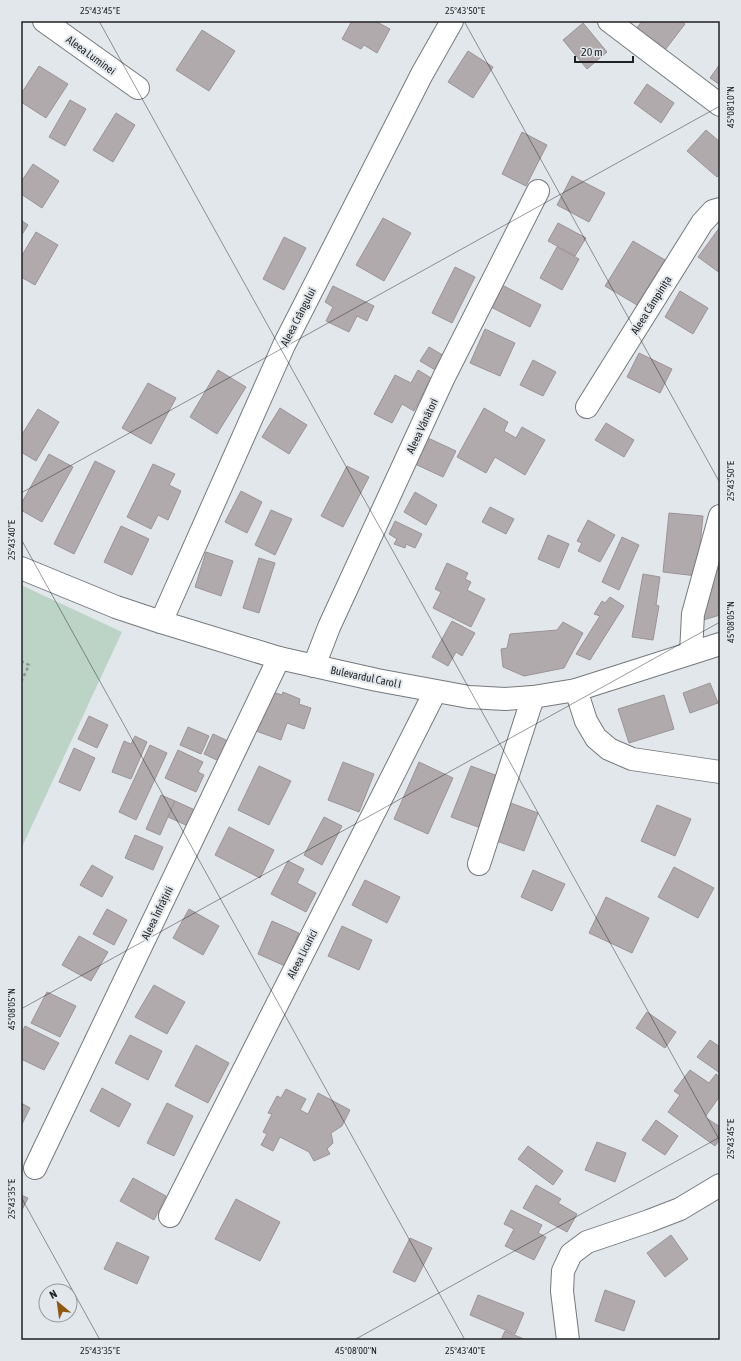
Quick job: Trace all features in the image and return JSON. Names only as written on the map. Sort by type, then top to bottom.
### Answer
[{"type":"street","name":"Aleea Luminei","points":[[44,21],[138,88]]},
{"type":"street","name":"Aleea Crângului","points":[[161,622],[284,344],[422,74],[452,21]]},
{"type":"street","points":[[609,21],[720,105]]},
{"type":"street","name":"Aleea Vânători","points":[[314,666],[329,627],[444,377],[538,191]]},
{"type":"street","name":"Aleea Câmpinița","points":[[587,407],[702,223],[713,211],[720,209]]},
{"type":"street","points":[[691,653],[693,614],[720,516]]},
{"type":"street","name":"Bulevardul Carol I","points":[[21,568],[116,607],[279,658],[435,692],[469,697],[505,699],[533,697],[576,690],[720,644]]},
{"type":"street","name":"Aleea Înfrățirii","points":[[35,1168],[279,658]]},
{"type":"street","points":[[576,690],[586,721],[596,738],[609,749],[632,759],[720,772]]},
{"type":"street","name":"Aleea Licurici","points":[[170,1216],[435,692]]},
{"type":"street","points":[[479,864],[533,697]]},
{"type":"street","points":[[568,1340],[562,1291],[563,1271],[571,1254],[587,1242],[649,1222],[680,1209],[720,1185]]},
{"type":"path","points":[[21,661],[29,665],[21,682]]},
{"type":"green space","points":[[21,585],[122,632],[21,849]]},
{"type":"building","points":[[352,21],[375,21],[390,29],[377,53],[364,45],[361,49],[342,39]]},
{"type":"building","points":[[642,21],[681,21],[685,24],[665,50],[636,29]]},
{"type":"building","points":[[583,23],[607,52],[587,69],[563,40]]},
{"type":"building","points":[[202,30],[235,51],[209,91],[176,70]]},
{"type":"building","points":[[468,51],[493,67],[473,98],[448,82]]},
{"type":"building","points":[[720,64],[720,85],[710,78]]},
{"type":"building","points":[[39,66],[68,84],[46,118],[21,102],[21,94]]},
{"type":"building","points":[[647,84],[674,103],[661,123],[634,103]]},
{"type":"building","points":[[70,100],[86,109],[65,146],[49,137]]},
{"type":"building","points":[[116,113],[135,125],[113,162],[93,150]]},
{"type":"building","points":[[706,130],[720,142],[720,174],[717,177],[687,151]]},
{"type":"building","points":[[522,132],[547,145],[526,186],[502,174]]},
{"type":"building","points":[[33,164],[59,181],[42,208],[21,194],[21,182]]},
{"type":"building","points":[[572,176],[605,193],[589,222],[557,205]]},
{"type":"building","points":[[383,218],[411,233],[384,281],[356,265]]},
{"type":"building","points":[[21,220],[28,225],[21,236]]},
{"type":"building","points":[[558,223],[586,238],[575,256],[548,241]]},
{"type":"building","points":[[720,227],[720,273],[698,257]]},
{"type":"building","points":[[36,232],[58,245],[35,285],[21,277],[21,257]]},
{"type":"building","points":[[284,237],[306,248],[284,290],[263,279]]},
{"type":"building","points":[[633,241],[665,260],[637,305],[605,286]]},
{"type":"building","points":[[557,247],[579,259],[562,290],[540,278]]},
{"type":"building","points":[[455,267],[475,277],[452,323],[432,313]]},
{"type":"building","points":[[500,284],[541,305],[530,327],[489,306]]},
{"type":"building","points":[[333,286],[374,306],[367,321],[357,316],[349,332],[326,321],[333,307],[325,302]]},
{"type":"building","points":[[680,291],[708,308],[693,334],[665,317]]},
{"type":"building","points":[[485,329],[515,343],[500,376],[470,363]]},
{"type":"building","points":[[429,347],[451,360],[442,374],[420,361]]},
{"type":"building","points":[[639,353],[672,369],[660,393],[627,377]]},
{"type":"building","points":[[533,360],[556,372],[543,396],[520,385]]},
{"type":"building","points":[[218,370],[246,387],[217,434],[190,417]]},
{"type":"building","points":[[418,370],[431,378],[414,411],[402,404],[392,423],[374,414],[395,375],[411,383]]},
{"type":"building","points":[[148,383],[176,398],[151,444],[122,428]]},
{"type":"building","points":[[280,408],[307,425],[289,454],[262,437]]},
{"type":"building","points":[[484,408],[508,422],[504,431],[516,438],[522,427],[545,440],[525,475],[495,457],[486,473],[457,457]]},
{"type":"building","points":[[38,409],[59,422],[36,461],[21,452],[21,436]]},
{"type":"building","points":[[606,423],[634,440],[624,457],[595,440]]},
{"type":"building","points":[[428,438],[456,451],[443,477],[415,464]]},
{"type":"building","points":[[49,454],[73,467],[42,522],[21,510],[21,504]]},
{"type":"building","points":[[95,461],[115,471],[74,554],[54,544]]},
{"type":"building","points":[[153,464],[175,474],[169,485],[181,491],[168,520],[158,515],[151,529],[127,517]]},
{"type":"building","points":[[347,466],[369,477],[343,527],[321,516]]},
{"type":"building","points":[[241,491],[262,502],[247,533],[225,522]]},
{"type":"building","points":[[415,492],[437,505],[426,525],[404,512]]},
{"type":"building","points":[[490,507],[514,519],[506,534],[482,522]]},
{"type":"building","points":[[271,510],[292,519],[275,555],[255,545]]},
{"type":"building","points":[[669,513],[703,516],[697,576],[663,572]]},
{"type":"building","points":[[588,520],[615,535],[600,562],[578,551],[582,543],[577,541]]},
{"type":"building","points":[[395,521],[422,534],[415,548],[406,544],[405,548],[394,544],[397,539],[389,534]]},
{"type":"building","points":[[121,526],[149,539],[132,575],[104,562]]},
{"type":"building","points":[[548,535],[569,544],[559,568],[538,559]]},
{"type":"building","points":[[622,537],[639,545],[619,590],[602,582]]},
{"type":"building","points":[[206,552],[233,561],[221,596],[195,587]]},
{"type":"building","points":[[259,558],[275,563],[259,613],[243,608]]},
{"type":"building","points":[[720,561],[720,615],[700,621]]},
{"type":"building","points":[[447,563],[468,573],[465,579],[471,582],[467,590],[485,599],[471,627],[433,608],[441,592],[435,589]]},
{"type":"building","points":[[643,574],[660,577],[656,605],[659,606],[653,640],[632,637]]},
{"type":"building","points":[[610,597],[624,606],[590,660],[576,654],[600,616],[594,614],[602,601],[605,603]]},
{"type":"building","points":[[452,621],[475,633],[462,656],[456,652],[448,666],[432,657]]},
{"type":"building","points":[[563,622],[583,633],[564,668],[524,676],[503,667],[501,649],[507,648],[510,634],[557,630]]},
{"type":"building","points":[[710,683],[718,703],[690,713],[683,693]]},
{"type":"building","points":[[270,691],[282,695],[283,692],[300,699],[299,704],[311,708],[304,729],[287,723],[281,740],[256,731]]},
{"type":"building","points":[[664,695],[674,729],[629,743],[618,709]]},
{"type":"building","points":[[89,716],[108,725],[97,748],[78,739]]},
{"type":"building","points":[[188,727],[209,736],[201,754],[180,745]]},
{"type":"building","points":[[213,734],[230,742],[221,762],[204,754]]},
{"type":"building","points":[[135,736],[147,742],[131,779],[112,772],[124,741],[131,744]]},
{"type":"building","points":[[150,745],[167,753],[136,820],[119,812]]},
{"type":"building","points":[[74,748],[95,758],[80,791],[59,782]]},
{"type":"building","points":[[178,750],[203,762],[198,772],[204,775],[196,792],[165,778]]},
{"type":"building","points":[[343,762],[374,774],[359,812],[328,800]]},
{"type":"building","points":[[419,762],[453,778],[428,834],[394,819]]},
{"type":"building","points":[[259,766],[291,781],[269,825],[238,810]]},
{"type":"building","points":[[471,766],[506,779],[486,830],[451,817]]},
{"type":"building","points":[[161,795],[175,801],[160,835],[146,829]]},
{"type":"building","points":[[175,801],[195,810],[188,826],[168,817]]},
{"type":"building","points":[[508,802],[538,813],[524,851],[494,840]]},
{"type":"building","points":[[657,805],[691,819],[675,856],[641,841]]},
{"type":"building","points":[[324,817],[342,826],[322,865],[304,855]]},
{"type":"building","points":[[229,827],[274,850],[260,878],[215,855]]},
{"type":"building","points":[[135,835],[163,847],[153,870],[125,858]]},
{"type":"building","points":[[288,861],[304,869],[297,883],[316,893],[306,912],[271,894]]},
{"type":"building","points":[[92,865],[113,877],[102,897],[80,885]]},
{"type":"building","points":[[674,867],[714,888],[698,918],[658,897]]},
{"type":"building","points":[[533,870],[565,884],[552,911],[521,897]]},
{"type":"building","points":[[365,880],[400,897],[387,923],[352,905]]},
{"type":"building","points":[[606,897],[649,918],[632,953],[589,933]]},
{"type":"building","points":[[107,909],[127,920],[114,945],[93,934]]},
{"type":"building","points":[[189,909],[219,926],[203,955],[173,938]]},
{"type":"building","points":[[272,921],[299,933],[285,966],[258,954]]},
{"type":"building","points":[[342,926],[372,940],[359,970],[328,956]]},
{"type":"building","points":[[79,936],[108,952],[91,981],[62,965]]},
{"type":"building","points":[[154,985],[185,1002],[167,1034],[135,1017]]},
{"type":"building","points":[[47,992],[76,1006],[60,1037],[31,1023]]},
{"type":"building","points":[[647,1012],[676,1032],[665,1048],[636,1028]]},
{"type":"building","points":[[25,1026],[59,1043],[44,1070],[21,1059],[21,1035]]},
{"type":"building","points":[[130,1035],[162,1051],[148,1080],[115,1063]]},
{"type":"building","points":[[710,1040],[720,1047],[720,1073],[697,1057]]},
{"type":"building","points":[[196,1045],[229,1063],[208,1103],[175,1086]]},
{"type":"building","points":[[690,1070],[709,1083],[716,1074],[720,1077],[720,1096],[705,1117],[720,1127],[720,1139],[715,1146],[668,1112],[680,1095],[674,1091]]},
{"type":"building","points":[[102,1088],[131,1104],[119,1127],[90,1111]]},
{"type":"building","points":[[286,1089],[306,1099],[300,1110],[308,1114],[318,1093],[350,1110],[342,1126],[331,1133],[333,1143],[327,1149],[330,1154],[314,1161],[309,1152],[280,1137],[273,1151],[261,1145],[267,1134],[263,1132],[272,1114],[268,1113],[277,1096],[281,1098]]},
{"type":"building","points":[[21,1103],[30,1108],[21,1126]]},
{"type":"building","points":[[167,1103],[193,1116],[174,1156],[147,1143]]},
{"type":"building","points":[[656,1120],[678,1136],[665,1155],[642,1140]]},
{"type":"building","points":[[597,1142],[626,1153],[615,1182],[585,1170]]},
{"type":"building","points":[[528,1146],[563,1171],[553,1185],[518,1159]]},
{"type":"building","points":[[133,1178],[166,1196],[154,1220],[120,1201]]},
{"type":"building","points":[[536,1185],[561,1199],[558,1203],[577,1214],[567,1232],[523,1208]]},
{"type":"building","points":[[21,1195],[28,1198],[21,1212]]},
{"type":"building","points":[[236,1199],[280,1222],[260,1261],[215,1239]]},
{"type":"building","points":[[511,1210],[542,1225],[538,1233],[546,1237],[534,1260],[505,1246],[514,1229],[504,1224]]},
{"type":"building","points":[[671,1235],[688,1259],[665,1277],[647,1253]]},
{"type":"building","points":[[410,1238],[432,1248],[415,1282],[393,1272]]},
{"type":"building","points":[[117,1242],[149,1257],[137,1284],[104,1269]]},
{"type":"building","points":[[605,1290],[635,1301],[624,1331],[595,1321]]},
{"type":"building","points":[[478,1295],[524,1313],[515,1334],[470,1315]]},
{"type":"building","points":[[505,1331],[526,1340],[501,1340]]}]
